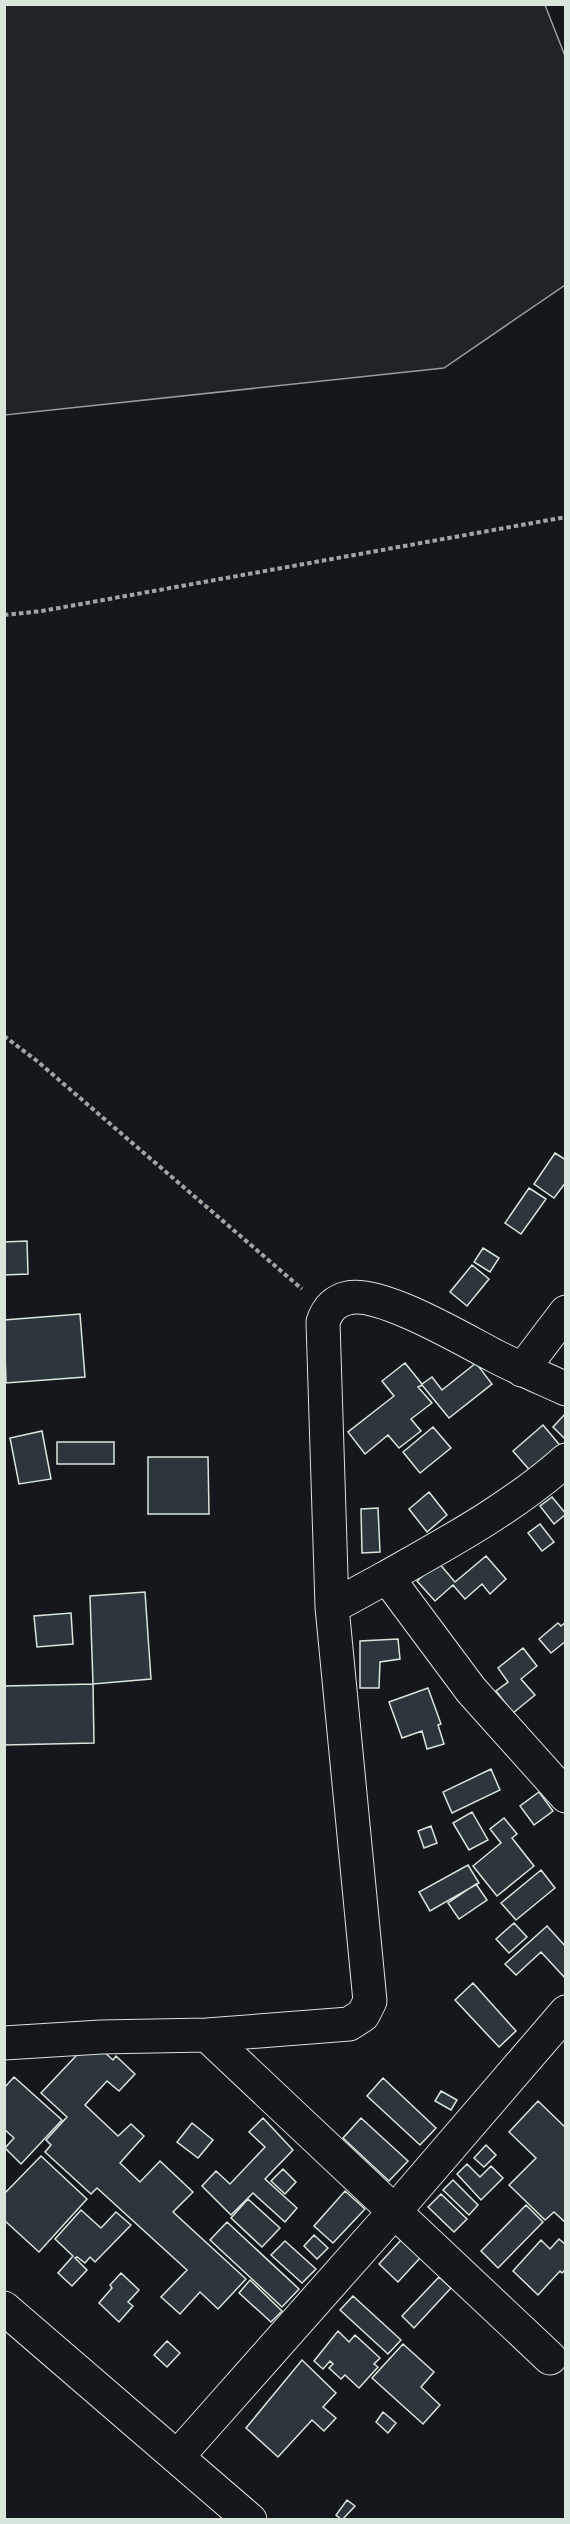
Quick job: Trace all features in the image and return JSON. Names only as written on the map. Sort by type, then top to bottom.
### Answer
[{"type":"street","points":[[4,2043],[101,2037],[207,2035],[349,2024],[363,2015],[370,2001],[332,1608],[323,1322],[327,1311],[337,1302],[350,1297],[372,1300],[405,1311],[522,1370],[566,1389]]},
{"type":"street","points":[[522,1370],[566,1312]]},
{"type":"street","points":[[332,1608],[466,1533],[561,1474]]},
{"type":"street","points":[[387,1577],[471,1690],[566,1796]]},
{"type":"street","points":[[177,2457],[394,2212],[566,2012]]},
{"type":"street","points":[[207,2035],[550,2358]]},
{"type":"street","points":[[4,2308],[250,2520]]},
{"type":"path","points":[[4,615],[42,611],[566,517]]},
{"type":"path","points":[[4,1036],[37,1061],[327,1311]]},
{"type":"shaded area","points":[[4,5],[545,5],[565,56],[565,285],[444,368],[5,415]]},
{"type":"building","points":[[555,1153],[566,1160],[566,1182],[554,1198],[534,1184]]},
{"type":"building","points":[[529,1188],[546,1199],[521,1234],[505,1223]]},
{"type":"building","points":[[27,1241],[28,1274],[4,1275],[4,1242]]},
{"type":"building","points":[[483,1248],[499,1258],[490,1272],[474,1262]]},
{"type":"building","points":[[472,1265],[489,1279],[467,1306],[450,1292]]},
{"type":"building","points":[[80,1314],[85,1377],[6,1383],[4,1320]]},
{"type":"building","points":[[405,1363],[422,1384],[432,1377],[442,1390],[476,1363],[492,1384],[449,1418],[422,1385],[418,1387],[432,1403],[411,1419],[421,1431],[399,1448],[388,1435],[365,1454],[348,1432],[394,1396],[382,1381]]},
{"type":"building","points":[[566,1415],[566,1440],[553,1427]]},
{"type":"building","points":[[543,1425],[563,1449],[533,1474],[513,1451]]},
{"type":"building","points":[[433,1427],[451,1448],[420,1473],[403,1452]]},
{"type":"building","points":[[42,1431],[51,1479],[19,1484],[10,1438]]},
{"type":"building","points":[[57,1442],[114,1442],[114,1464],[57,1464]]},
{"type":"building","points":[[148,1457],[208,1457],[209,1514],[148,1514]]},
{"type":"building","points":[[429,1492],[447,1515],[427,1532],[409,1509]]},
{"type":"building","points":[[552,1497],[566,1514],[554,1524],[540,1506]]},
{"type":"building","points":[[378,1508],[380,1552],[362,1553],[361,1509]]},
{"type":"building","points":[[540,1524],[554,1542],[542,1551],[528,1533]]},
{"type":"building","points":[[486,1556],[506,1579],[490,1594],[482,1584],[465,1599],[453,1585],[435,1601],[417,1581],[438,1562],[455,1582]]},
{"type":"building","points":[[145,1592],[151,1679],[93,1684],[90,1596]]},
{"type":"building","points":[[71,1613],[73,1644],[37,1647],[34,1616]]},
{"type":"building","points":[[566,1622],[566,1641],[551,1653],[539,1639],[558,1623],[561,1626]]},
{"type":"building","points":[[398,1639],[400,1659],[380,1662],[379,1688],[360,1688],[360,1641]]},
{"type":"building","points":[[523,1648],[537,1666],[521,1679],[535,1695],[513,1713],[496,1691],[508,1682],[498,1668]]},
{"type":"building","points":[[93,1684],[94,1743],[4,1745],[4,1686]]},
{"type":"building","points":[[428,1688],[441,1724],[438,1725],[444,1744],[427,1749],[422,1731],[402,1738],[389,1702]]},
{"type":"building","points":[[491,1769],[500,1790],[452,1813],[443,1792]]},
{"type":"building","points":[[539,1792],[553,1811],[534,1825],[520,1806]]},
{"type":"building","points":[[472,1812],[488,1840],[469,1850],[453,1823]]},
{"type":"building","points":[[504,1818],[517,1834],[512,1838],[534,1866],[497,1896],[473,1866],[501,1843],[490,1829]]},
{"type":"building","points":[[431,1826],[437,1843],[424,1848],[418,1831]]},
{"type":"building","points":[[468,1865],[479,1883],[430,1911],[419,1892]]},
{"type":"building","points":[[541,1870],[555,1888],[516,1920],[501,1903]]},
{"type":"building","points":[[476,1884],[487,1900],[459,1919],[448,1903]]},
{"type":"building","points":[[514,1923],[527,1937],[509,1953],[496,1939]]},
{"type":"building","points":[[547,1926],[566,1947],[566,1979],[541,1952],[516,1975],[505,1964]]},
{"type":"building","points":[[473,1983],[516,2031],[499,2047],[455,2000]]},
{"type":"building","points":[[91,2040],[113,2060],[116,2056],[135,2074],[119,2091],[107,2081],[85,2105],[118,2136],[131,2124],[144,2136],[120,2163],[140,2182],[160,2161],[193,2192],[173,2212],[246,2279],[218,2309],[200,2292],[180,2314],[161,2297],[187,2270],[97,2188],[91,2194],[45,2152],[51,2145],[46,2140],[67,2117],[41,2093]]},
{"type":"building","points":[[14,2077],[62,2120],[21,2164],[5,2148],[14,2138],[4,2129],[4,2088]]},
{"type":"building","points":[[383,2078],[436,2128],[420,2145],[367,2096]]},
{"type":"building","points":[[441,2091],[457,2100],[451,2110],[435,2101]]},
{"type":"building","points":[[538,2101],[566,2128],[566,2223],[554,2212],[545,2220],[509,2185],[536,2158],[509,2132]]},
{"type":"building","points":[[263,2118],[293,2150],[265,2179],[297,2208],[285,2222],[253,2193],[231,2215],[202,2186],[216,2171],[230,2184],[265,2147],[249,2132]]},
{"type":"building","points":[[361,2118],[408,2161],[389,2181],[343,2138]]},
{"type":"building","points":[[192,2123],[213,2140],[198,2158],[177,2142]]},
{"type":"building","points":[[486,2145],[496,2155],[484,2167],[474,2158]]},
{"type":"building","points":[[41,2156],[87,2199],[39,2252],[4,2220],[4,2194]]},
{"type":"building","points":[[467,2164],[480,2177],[491,2166],[503,2178],[481,2200],[457,2174]]},
{"type":"building","points":[[283,2169],[296,2182],[285,2194],[271,2181]]},
{"type":"building","points":[[453,2180],[478,2205],[469,2215],[443,2190]]},
{"type":"building","points":[[345,2191],[365,2209],[333,2243],[314,2226]]},
{"type":"building","points":[[441,2194],[467,2219],[454,2232],[428,2207]]},
{"type":"building","points":[[248,2199],[280,2228],[262,2247],[231,2218]]},
{"type":"building","points":[[526,2205],[543,2222],[498,2268],[481,2251]]},
{"type":"building","points":[[81,2210],[101,2228],[116,2212],[131,2225],[95,2262],[90,2257],[85,2263],[75,2258],[87,2270],[72,2286],[58,2273],[73,2256],[55,2239]]},
{"type":"building","points":[[227,2222],[299,2289],[282,2307],[210,2240]]},
{"type":"building","points":[[314,2235],[328,2248],[317,2259],[304,2246]]},
{"type":"building","points":[[559,2239],[566,2245],[566,2269],[562,2273],[560,2271],[538,2295],[513,2271],[541,2240],[550,2249]]},
{"type":"building","points":[[401,2240],[420,2258],[398,2282],[379,2264]]},
{"type":"building","points":[[285,2241],[316,2269],[302,2283],[271,2255]]},
{"type":"building","points":[[121,2273],[139,2290],[128,2302],[133,2306],[119,2322],[99,2303]]},
{"type":"building","points":[[439,2277],[451,2288],[414,2328],[402,2316]]},
{"type":"building","points":[[250,2280],[282,2311],[271,2322],[239,2293]]},
{"type":"building","points":[[353,2296],[401,2340],[388,2354],[340,2310]]},
{"type":"building","points":[[338,2331],[349,2342],[355,2335],[380,2358],[374,2364],[378,2367],[359,2388],[345,2375],[341,2379],[329,2368],[333,2364],[330,2361],[323,2369],[314,2361]]},
{"type":"building","points":[[167,2341],[180,2353],[167,2367],[154,2355]]},
{"type":"building","points":[[403,2344],[434,2372],[421,2387],[440,2405],[423,2424],[372,2378]]},
{"type":"building","points":[[302,2360],[336,2393],[323,2407],[336,2418],[324,2431],[312,2420],[278,2457],[246,2428]]},
{"type":"building","points":[[383,2412],[396,2423],[388,2433],[376,2422]]},
{"type":"building","points":[[347,2500],[355,2506],[342,2520],[336,2515]]}]
